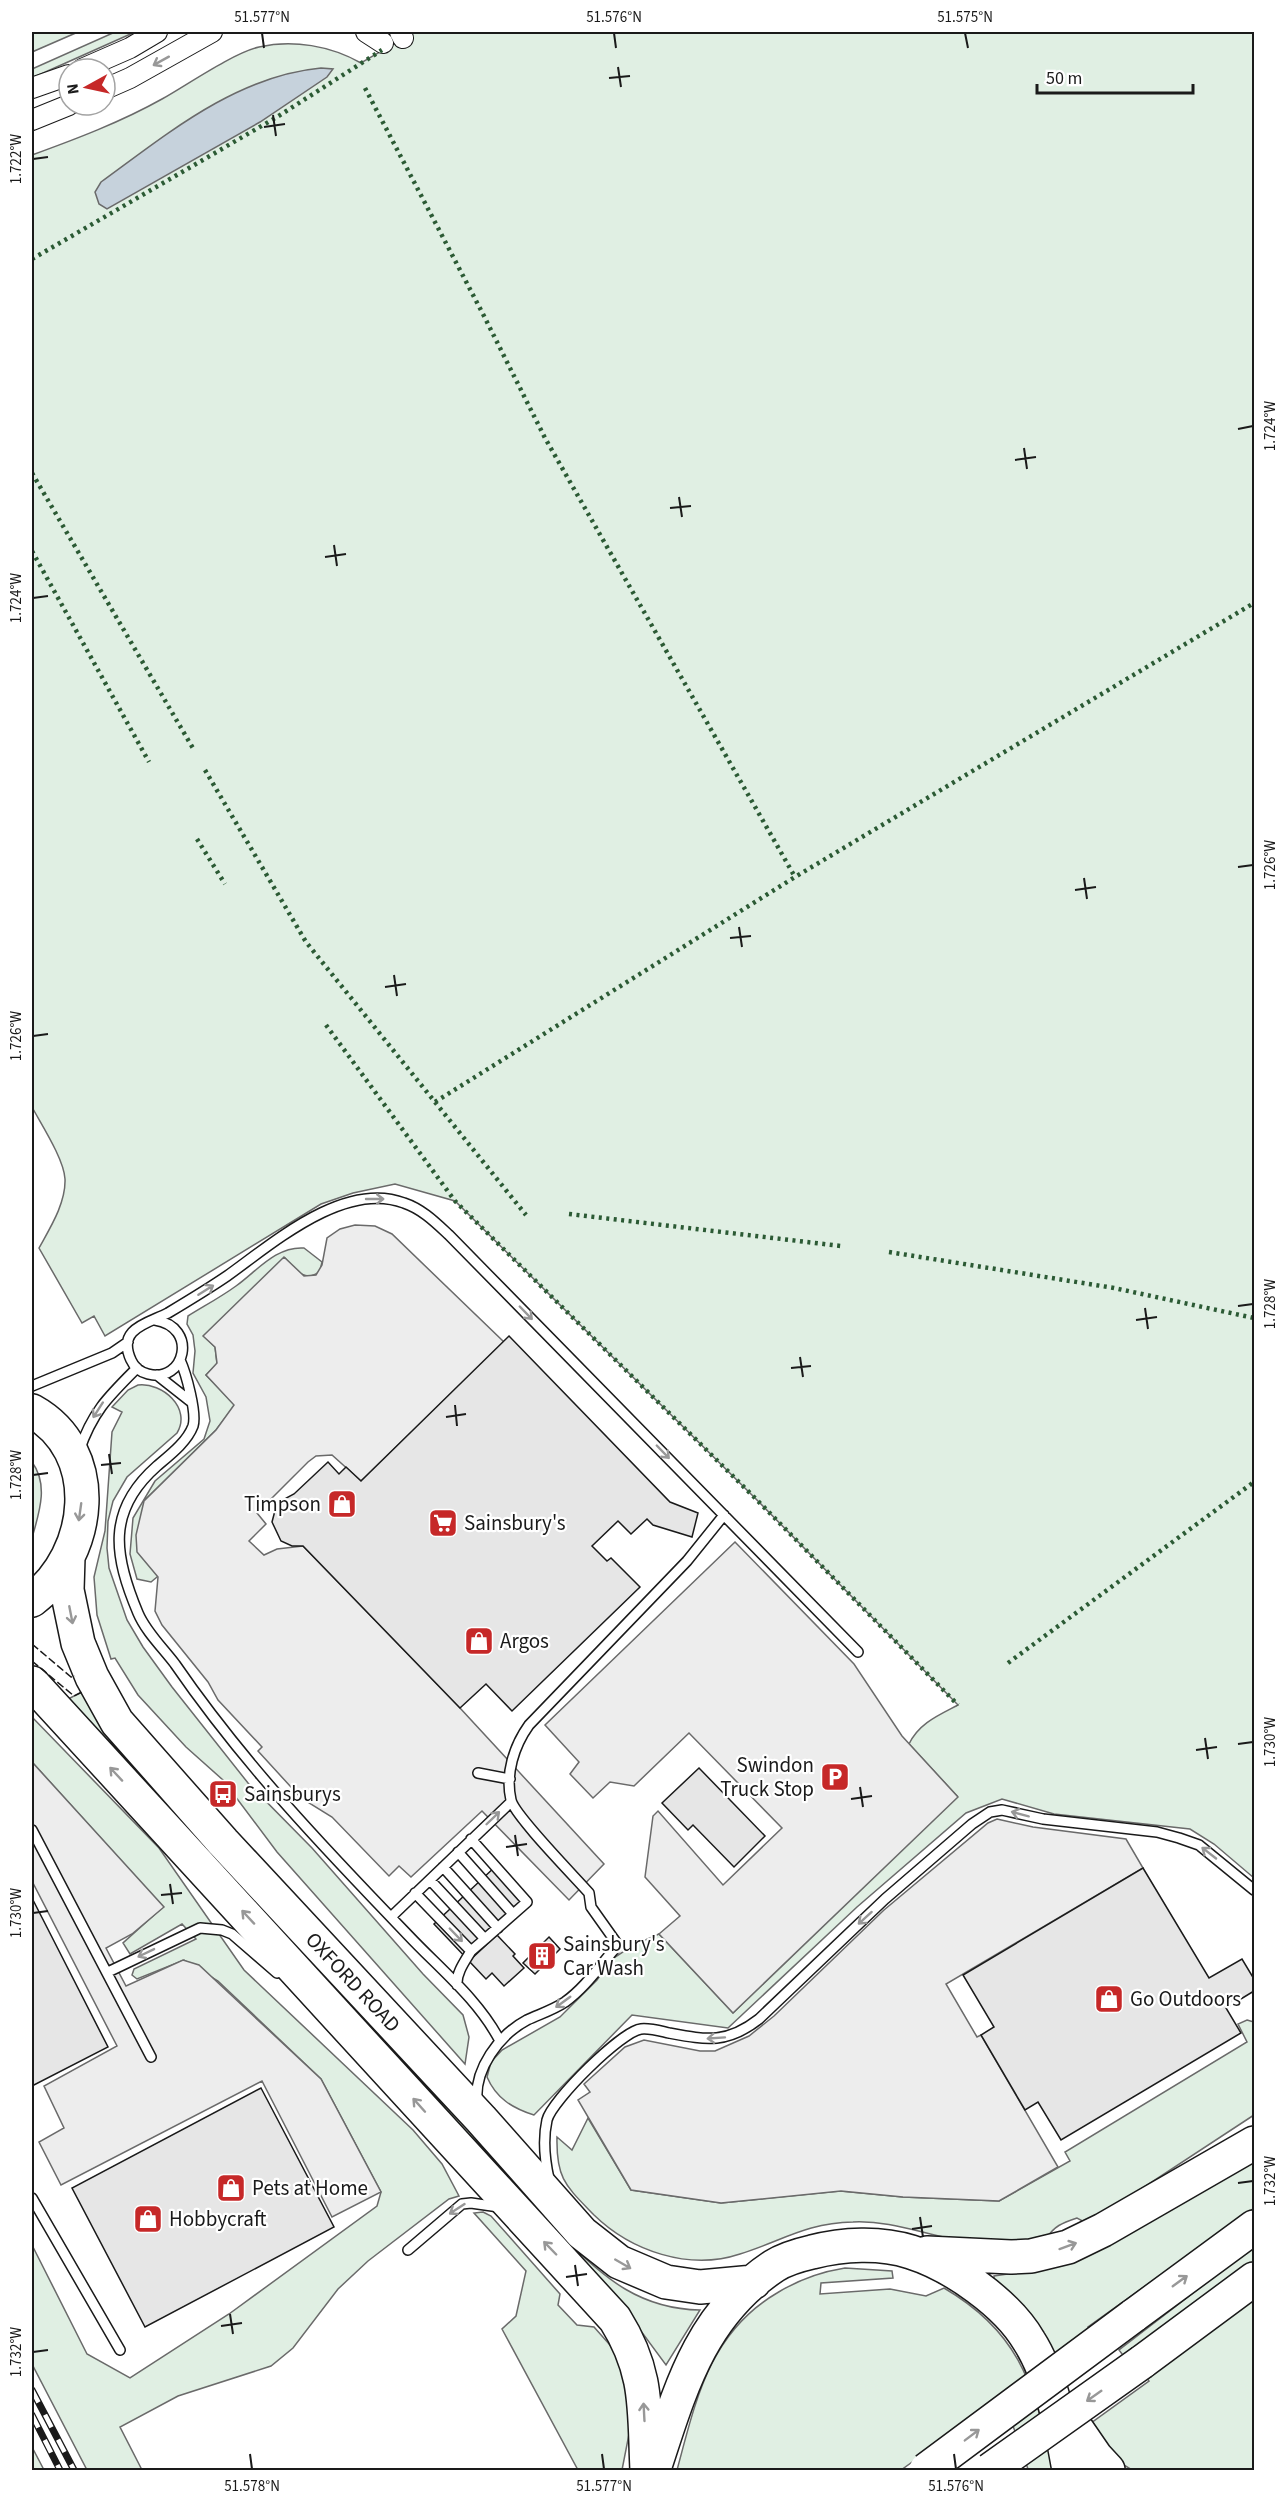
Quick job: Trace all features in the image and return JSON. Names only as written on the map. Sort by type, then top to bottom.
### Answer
[{"type":"highway","points":[[32,1411],[57,1428],[70,1447],[81,1476],[82,1496],[79,1520],[68,1557],[55,1578],[32,1600]]},
{"type":"highway","name":"OXFORD ROAD","points":[[68,1557],[67,1590],[78,1643],[92,1677],[117,1722],[223,1842],[481,2119],[582,2233],[607,2254],[653,2278],[677,2285],[700,2287],[754,2282]]},
{"type":"highway","name":"OXFORD ROAD","points":[[32,1683],[373,2053],[513,2210],[606,2308],[629,2343],[642,2380],[647,2470]]},
{"type":"highway","points":[[653,2470],[687,2373],[710,2329],[754,2282],[775,2265],[827,2248],[868,2246],[913,2252],[1011,2257],[1031,2256],[1068,2247],[1103,2230],[1254,2143]]},
{"type":"highway","points":[[926,2470],[1254,2227]]},
{"type":"highway","points":[[913,2252],[962,2277],[1010,2315],[1029,2340],[1048,2388],[1069,2470]]},
{"type":"highway","points":[[990,2470],[1254,2279]]},
{"type":"highway","points":[[1048,2388],[1096,2457],[1108,2470]]},
{"type":"street","points":[[109,57],[157,32]]},
{"type":"street","points":[[117,84],[212,32]]},
{"type":"street","points":[[366,32],[383,43]]},
{"type":"street","points":[[32,88],[57,79]]},
{"type":"street","points":[[32,120],[57,110]]},
{"type":"lane","points":[[32,1386],[112,1353],[128,1342],[136,1328],[142,1323],[155,1320],[223,1279],[319,1214],[365,1199],[404,1202],[426,1214],[449,1234],[858,1652]]},
{"type":"lane","points":[[128,1342],[130,1358],[137,1368],[149,1375],[170,1371],[180,1360],[183,1351],[179,1333],[172,1326],[155,1320]]},
{"type":"lane","points":[[180,1360],[188,1382],[194,1420],[188,1435],[136,1486],[127,1501],[119,1541],[120,1564],[124,1580],[141,1620],[202,1703],[282,1802],[472,1999],[500,2041]]},
{"type":"lane","points":[[77,1462],[83,1440],[96,1412],[112,1391],[137,1368]]},
{"type":"lane","points":[[157,1375],[190,1401]]},
{"type":"lane","points":[[481,2119],[477,2098],[479,2079],[500,2041],[512,2030],[565,2002],[586,1983],[618,1945],[591,1907],[589,1893],[522,1818],[511,1802],[510,1779],[516,1747],[529,1725],[687,1561],[724,1515]]},
{"type":"lane","points":[[478,1773],[510,1779]]},
{"type":"lane","points":[[391,1917],[511,1802]]},
{"type":"lane","points":[[563,2212],[547,2171],[545,2134],[547,2118],[557,2099],[622,2037],[642,2029],[708,2039],[729,2037],[744,2032],[885,1899],[972,1824],[990,1812],[1002,1810],[1043,1819],[1157,1832],[1179,1838],[1199,1845],[1254,1890]]},
{"type":"lane","points":[[32,1830],[151,2057]]},
{"type":"lane","points":[[457,1985],[456,1980],[471,1951],[527,1902],[471,1839]]},
{"type":"lane","points":[[458,1852],[513,1914]]},
{"type":"lane","points":[[443,1867],[498,1928]]},
{"type":"lane","points":[[430,1880],[484,1939]]},
{"type":"lane","points":[[416,1893],[471,1951]]},
{"type":"lane","points":[[108,1972],[185,1934],[200,1928],[213,1928],[232,1934],[284,1978]]},
{"type":"lane","points":[[302,1993],[373,2053]]},
{"type":"lane","points":[[32,2198],[120,2350]]},
{"type":"lane","points":[[408,2250],[462,2204],[471,2203],[513,2210]]},
{"type":"green space","points":[[32,32],[78,32],[32,52]]},
{"type":"green space","points":[[115,32],[135,32],[79,57],[59,57]]},
{"type":"green space","points":[[414,32],[1254,32],[1254,1878],[1214,1844],[1190,1829],[1054,1814],[1002,1799],[966,1813],[857,1907],[728,2028],[632,2015],[534,2115],[506,2101],[495,2091],[487,2077],[491,2062],[502,2050],[560,2017],[597,1980],[612,1959],[632,1946],[659,1934],[733,2013],[957,1796],[909,1744],[924,1725],[958,1705],[755,1498],[455,1201],[395,1184],[353,1193],[321,1204],[105,1336],[94,1316],[82,1323],[39,1248],[60,1206],[65,1179],[61,1162],[32,1107],[32,155],[131,115],[248,50],[272,45],[298,44],[325,48],[361,63]]},
{"type":"green space","points":[[57,58],[57,67],[32,78],[32,69]]},
{"type":"green space","points":[[294,1248],[304,1248],[322,1262],[320,1271],[315,1275],[305,1276],[285,1258],[204,1336],[215,1347],[217,1364],[206,1375],[235,1405],[216,1430],[144,1501],[163,1572],[151,1582],[137,1579],[130,1554],[133,1518],[155,1481],[204,1439],[210,1421],[206,1397],[193,1373],[195,1351],[193,1335],[187,1324],[188,1316],[230,1290],[276,1255]]},
{"type":"green space","points":[[138,1385],[156,1388],[172,1398],[178,1406],[181,1424],[177,1433],[127,1477],[113,1501],[108,1521],[109,1568],[127,1620],[172,1687],[248,1783],[312,1848],[423,1974],[463,2015],[469,2037],[465,2064],[277,1852],[223,1780],[186,1747],[138,1695],[115,1658],[111,1659],[97,1615],[94,1577],[105,1531],[112,1432],[122,1412],[112,1407],[128,1390]]},
{"type":"green space","points":[[32,1462],[40,1480],[41,1499],[32,1538]]},
{"type":"green space","points":[[82,1692],[566,2240],[610,2279],[642,2298],[679,2308],[700,2310],[666,2365],[635,2323],[68,1699]]},
{"type":"green space","points":[[32,1717],[159,1848],[244,1970],[413,2130],[442,2164],[459,2196],[449,2199],[368,2261],[338,2289],[293,2348],[271,2366],[178,2396],[120,2427],[142,2470],[87,2470],[32,2364],[32,2245],[87,2354],[130,2378],[229,2314],[377,2206],[381,2192],[321,2079],[218,1981],[184,1960],[137,1979],[132,1975],[134,1969],[196,1939],[182,1924],[130,1954],[123,1943],[163,1907],[32,1762]]},
{"type":"green space","points":[[1247,2020],[1254,2022],[1254,2115],[1088,2224],[1077,2218],[1063,2223],[1055,2228],[1046,2239],[973,2242],[899,2226],[853,2222],[808,2229],[721,2259],[681,2259],[643,2248],[609,2228],[570,2189],[558,2163],[557,2137],[572,2150],[588,2118],[631,2190],[721,2203],[840,2191],[903,2197],[999,2201],[1070,2161],[1065,2152],[1247,2042],[1238,2024]]},
{"type":"green space","points":[[1254,2154],[1254,2208],[1088,2327],[1090,2330],[1054,2356],[1023,2306],[994,2279],[994,2276],[1022,2272]]},
{"type":"green space","points":[[483,2212],[491,2216],[560,2294],[558,2305],[577,2325],[594,2327],[618,2354],[625,2379],[631,2424],[622,2470],[578,2470],[502,2329],[516,2316],[526,2271],[474,2213]]},
{"type":"green space","points":[[1254,2246],[1254,2265],[1125,2358],[1119,2350]]},
{"type":"green space","points":[[845,2268],[892,2271],[893,2278],[821,2283],[820,2294],[890,2289],[926,2296],[944,2288],[992,2324],[1021,2365],[1039,2413],[1055,2470],[1026,2470],[1028,2469],[1003,2397],[901,2470],[677,2470],[699,2394],[720,2348],[735,2328],[754,2309],[785,2288],[810,2277]]},
{"type":"green space","points":[[1254,2298],[1254,2470],[1132,2470],[1114,2459],[1087,2426],[1149,2381],[1146,2377]]},
{"type":"green space","points":[[32,2447],[44,2470],[32,2470]]},
{"type":"shaded area","points":[[321,68],[333,69],[327,77],[260,122],[107,209],[99,204],[95,192],[101,182],[204,110],[260,82],[290,73]]},
{"type":"shaded area","points":[[355,1225],[375,1226],[392,1234],[504,1342],[361,1481],[332,1455],[316,1456],[308,1462],[257,1513],[266,1524],[249,1541],[264,1555],[277,1549],[303,1546],[460,1708],[604,1864],[569,1900],[482,1811],[411,1877],[399,1866],[389,1876],[332,1817],[301,1798],[258,1751],[262,1747],[218,1700],[208,1682],[162,1625],[155,1611],[158,1577],[137,1552],[136,1535],[144,1501],[216,1430],[234,1405],[206,1375],[217,1363],[215,1347],[203,1336],[284,1257],[304,1276],[316,1275],[322,1265],[327,1238],[340,1229]]},
{"type":"shaded area","name":"Swindon Truck Stop","points":[[735,1542],[854,1664],[902,1736],[958,1797],[733,2013],[659,1934],[680,1916],[645,1877],[653,1816],[658,1811],[723,1885],[782,1828],[689,1733],[634,1786],[610,1782],[593,1798],[570,1774],[579,1762],[545,1725]]},
{"type":"shaded area","points":[[32,1762],[164,1907],[132,1934],[106,1948],[126,1986],[183,1960],[199,1965],[321,2079],[381,2192],[332,2217],[262,2081],[61,2185],[39,2142],[64,2128],[44,2086],[117,2046],[32,1881]]},
{"type":"shaded area","points":[[997,1819],[1033,1827],[1126,1839],[1143,1868],[946,1984],[977,2037],[981,2035],[1058,2167],[999,2201],[903,2197],[841,2191],[721,2203],[631,2190],[578,2100],[590,2092],[584,2084],[625,2047],[644,2040],[700,2051],[715,2051],[749,2036],[774,2016],[884,1910],[988,1823]]},
{"type":"building","name":"Sainsbury's","points":[[509,1336],[670,1502],[698,1513],[692,1537],[653,1525],[647,1519],[631,1534],[618,1521],[592,1546],[607,1561],[611,1558],[640,1587],[512,1711],[486,1684],[460,1708],[303,1546],[292,1546],[281,1541],[272,1522],[277,1503],[294,1494],[328,1462],[339,1474],[346,1467],[361,1481]]},
{"type":"building","points":[[699,1768],[765,1836],[734,1867],[693,1825],[688,1830],[662,1803]]},
{"type":"building","points":[[497,1865],[530,1900],[469,1961],[434,1924]]},
{"type":"building","name":"Go Outdoors","points":[[1143,1868],[1209,1978],[1242,1959],[1254,1979],[1254,1991],[1226,2008],[1241,2033],[1061,2140],[1038,2102],[1025,2110],[981,2035],[994,2027],[963,1975]]},
{"type":"building","points":[[32,1898],[108,2047],[32,2086]]},
{"type":"building","points":[[497,1935],[515,1954],[513,1956],[524,1968],[504,1986],[492,1973],[486,1979],[469,1961]]},
{"type":"building","name":"Sainsbury's Car Wash","points":[[549,1937],[560,1949],[535,1974],[523,1963]]},
{"type":"building","points":[[261,2088],[334,2227],[145,2327],[72,2188]]},
{"type":"railway","points":[[32,2390],[74,2470]]},
{"type":"railway","points":[[32,2415],[60,2470]]},
{"type":"hedge","points":[[32,259],[277,117],[382,50]]},
{"type":"hedge","points":[[365,88],[545,438],[795,877]]},
{"type":"hedge","points":[[32,473],[194,750]]},
{"type":"hedge","points":[[32,551],[149,762]]},
{"type":"hedge","points":[[435,1102],[795,877],[1254,603]]},
{"type":"hedge","points":[[205,770],[306,942],[526,1215]]},
{"type":"hedge","points":[[197,839],[225,884]]},
{"type":"hedge","points":[[326,1025],[455,1201],[755,1498],[958,1705]]},
{"type":"hedge","points":[[569,1214],[841,1246]]},
{"type":"hedge","points":[[889,1252],[1114,1288],[1254,1318]]},
{"type":"hedge","points":[[1008,1663],[1254,1482]]},
{"type":"fence","points":[[32,1644],[71,1677],[75,1676]]},
{"type":"fence","points":[[32,1661],[74,1696],[82,1692]]},
{"type":"place","name":"Timpson","points":[[342,1504]]},
{"type":"place","name":"Sainsbury's","points":[[443,1523]]},
{"type":"place","name":"Argos","points":[[479,1641]]},
{"type":"place","name":"Swindon Truck Stop","points":[[835,1777]]},
{"type":"place","name":"Sainsburys","points":[[223,1794]]},
{"type":"place","name":"Sainsbury's Car Wash","points":[[542,1956]]},
{"type":"place","name":"Go Outdoors","points":[[1109,1999]]},
{"type":"place","name":"Pets at Home","points":[[231,2188]]},
{"type":"place","name":"Hobbycraft","points":[[148,2219]]}]
